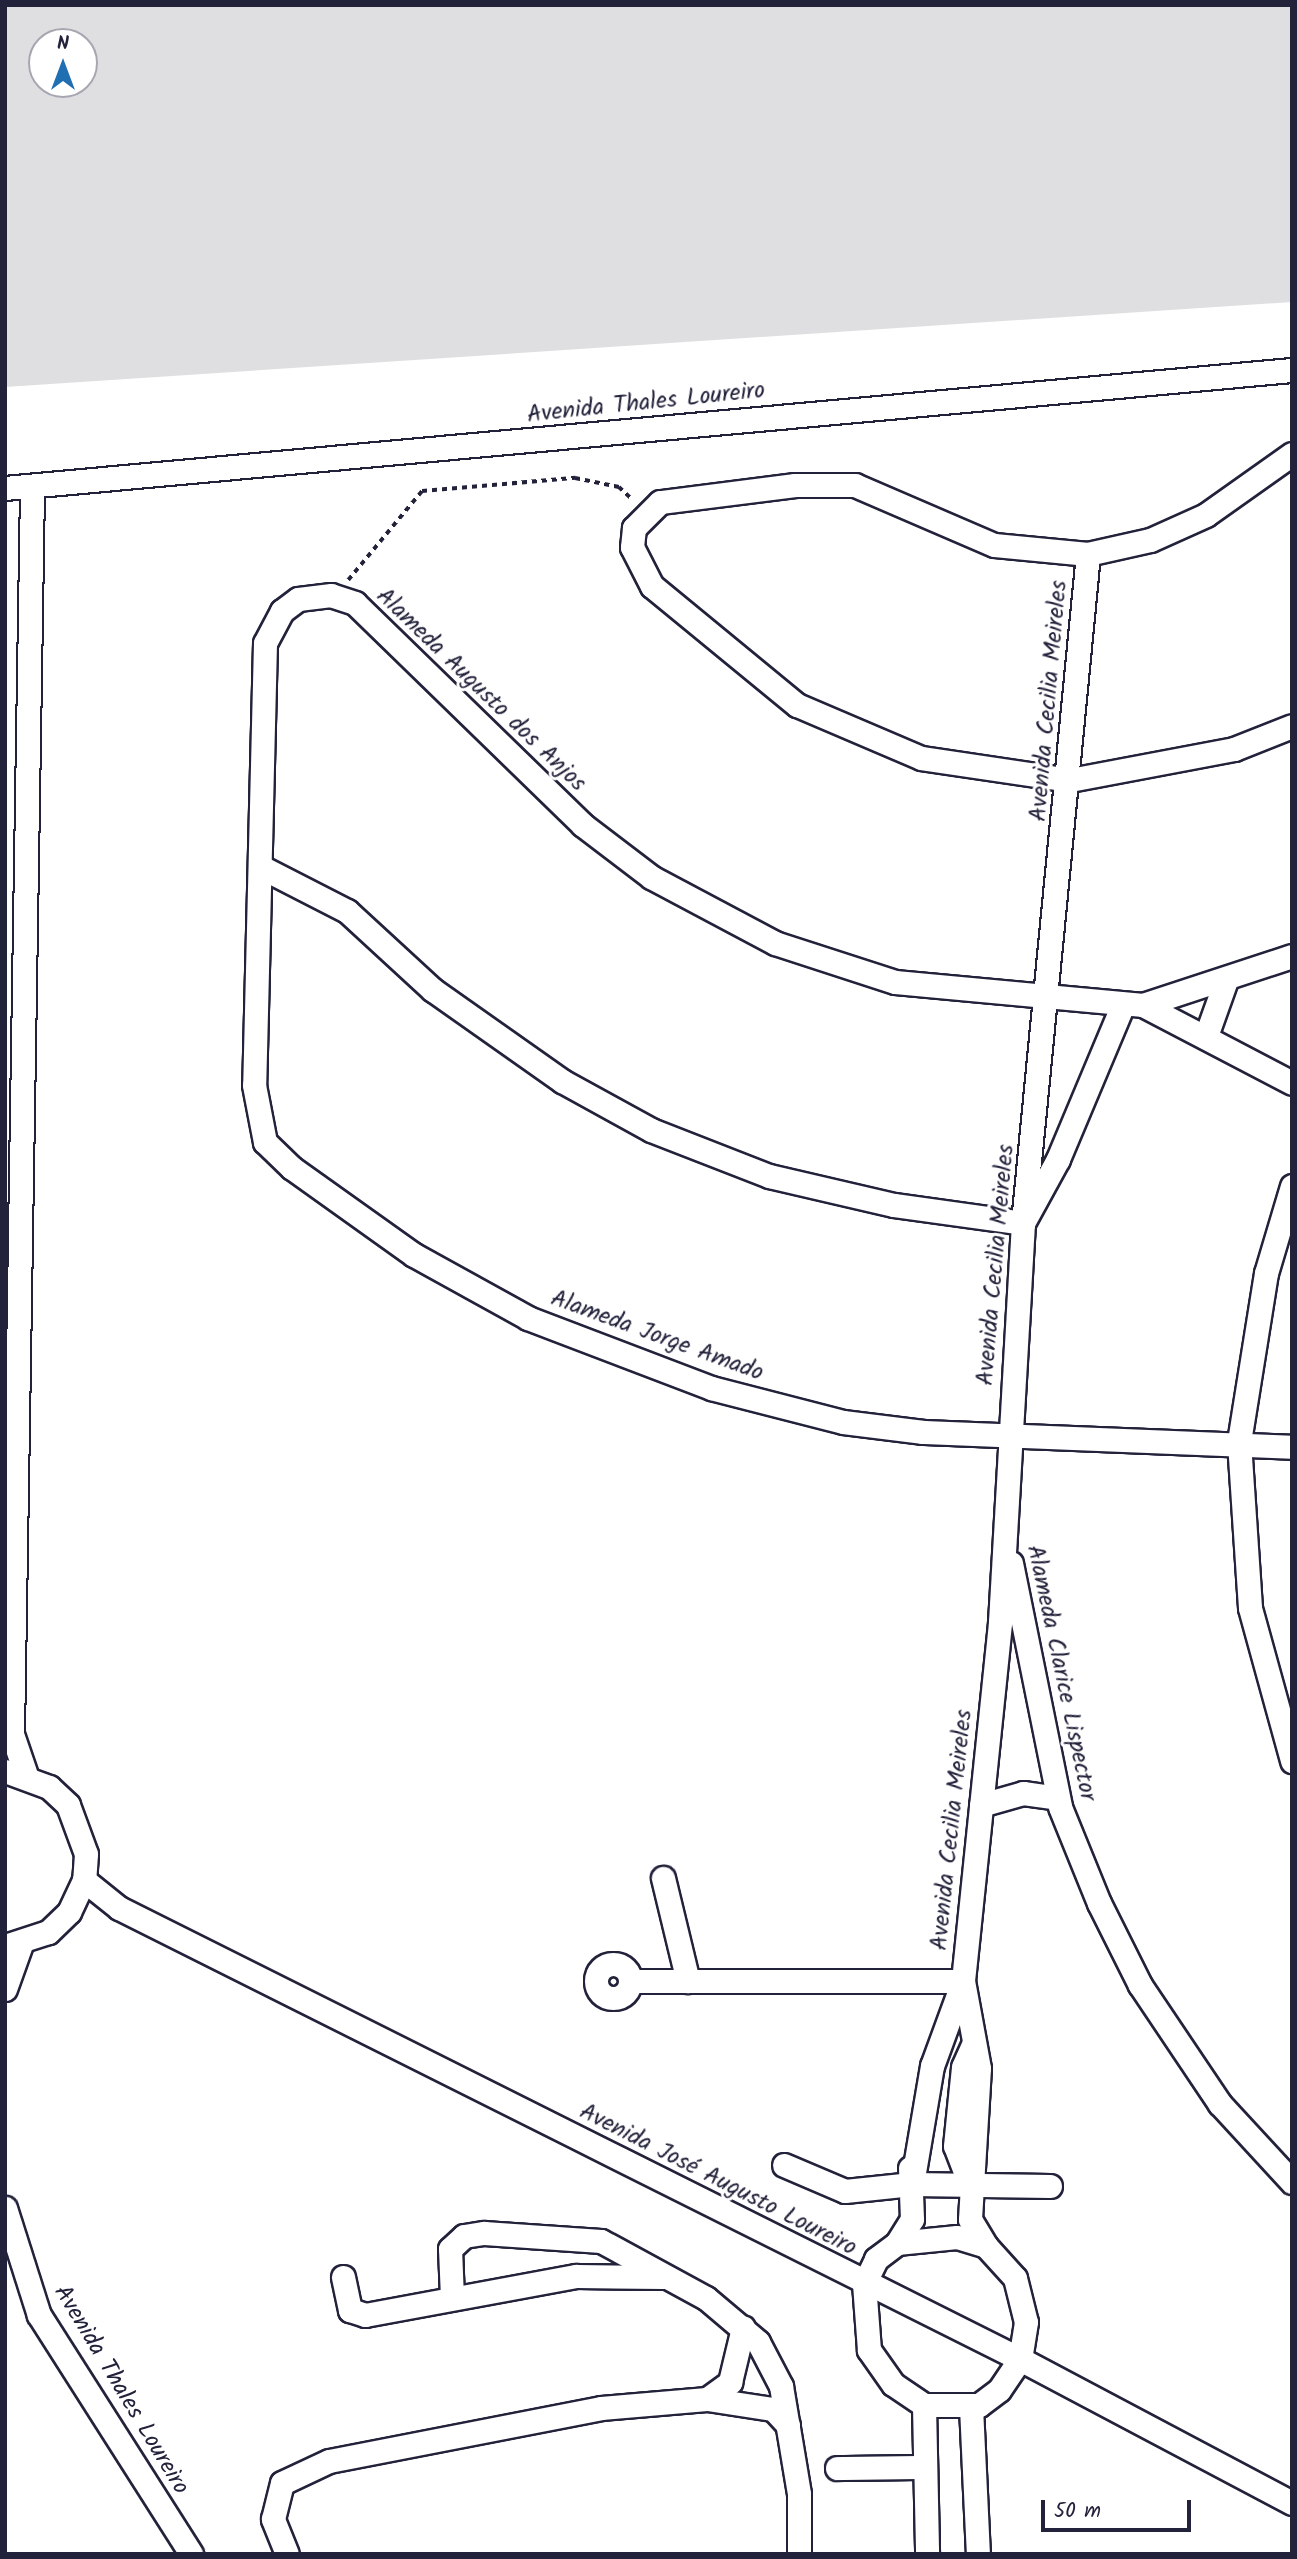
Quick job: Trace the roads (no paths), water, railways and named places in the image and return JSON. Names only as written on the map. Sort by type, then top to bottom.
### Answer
[{"type":"street","name":"Avenida Thales Loureiro","points":[[5,488],[1292,370]]},
{"type":"street","points":[[1292,454],[1206,514],[1150,540],[1088,554],[993,545],[855,485],[680,498],[645,511],[632,547],[652,586],[797,705],[921,758],[1070,780],[1234,749],[1292,726]]},
{"type":"street","points":[[32,486],[9,1741],[15,1773],[49,1787],[74,1817],[86,1854],[84,1880],[69,1912]]},
{"type":"street","name":"Avenida Cecilia Meireles","points":[[949,2123],[921,2066],[940,2050],[963,1981],[981,1805],[1004,1526],[1023,1223],[1049,999],[1088,554]]},
{"type":"street","name":"Alameda Augusto dos Anjos","points":[[261,867],[265,643],[282,611],[298,599],[331,595],[376,619],[583,825],[714,914],[775,943],[895,982],[1049,999],[1133,1004],[1226,980],[1292,956]]},
{"type":"street","points":[[261,867],[347,911],[433,990],[562,1081],[651,1130],[769,1176],[894,1205],[1023,1223],[1058,1159],[1133,1004]]},
{"type":"street","name":"Alameda Jorge Amado","points":[[261,867],[254,1085],[265,1142],[414,1255],[596,1347],[711,1388],[843,1422],[1008,1434],[1239,1442],[1292,1447]]},
{"type":"street","points":[[1206,1036],[1226,980]]},
{"type":"street","name":"Alameda Augusto dos Anjos","points":[[1133,1004],[1206,1036],[1292,1083]]},
{"type":"street","points":[[1292,1186],[1266,1272],[1239,1442],[1250,1608],[1292,1761]]},
{"type":"street","name":"Alameda Clarice Lispector","points":[[1004,1526],[1058,1798],[1099,1903],[1140,1985],[1220,2105],[1292,2182]]},
{"type":"street","points":[[981,1805],[1023,1793],[1058,1798]]},
{"type":"street","points":[[663,1878],[688,1981]]},
{"type":"street","name":"Avenida José Augusto Loureiro","points":[[84,1880],[119,1908],[864,2284],[1020,2359],[1292,2503]]},
{"type":"street","points":[[5,1989],[13,1945],[69,1912],[119,1908]]},
{"type":"street","points":[[630,1981],[963,1981]]},
{"type":"street","name":"Avenida Cecilia Meireles","points":[[949,2123],[979,2068],[963,1981]]},
{"type":"street","name":"Avenida Cecilia Meireles","points":[[940,2050],[946,2067],[949,2123]]},
{"type":"street","points":[[912,2183],[940,2147],[949,2123]]},
{"type":"street","points":[[949,2123],[970,2183],[970,2219],[986,2246],[1015,2278],[1023,2301],[1020,2359],[999,2390],[971,2407],[924,2405],[893,2384],[869,2350],[864,2284],[876,2259],[897,2243],[912,2219],[912,2183],[949,2123]]},
{"type":"street","points":[[784,2165],[845,2191],[912,2183],[1050,2186]]},
{"type":"street","name":"Avenida Thales Loureiro","points":[[5,2208],[39,2315],[191,2554]]},
{"type":"street","points":[[452,2298],[450,2249],[464,2236],[484,2232],[601,2241],[669,2278],[743,2328],[766,2353],[781,2386],[799,2494],[799,2554]]},
{"type":"street","points":[[897,2243],[957,2237],[986,2246]]},
{"type":"street","points":[[342,2277],[355,2314],[607,2273],[669,2278]]},
{"type":"street","points":[[707,2399],[730,2382],[743,2328]]},
{"type":"street","points":[[287,2554],[272,2511],[282,2483],[295,2472],[601,2408],[707,2399],[773,2409],[788,2425]]},
{"type":"street","points":[[924,2405],[927,2554]]},
{"type":"street","points":[[971,2407],[978,2554]]},
{"type":"street","points":[[837,2468],[925,2467]]}]
